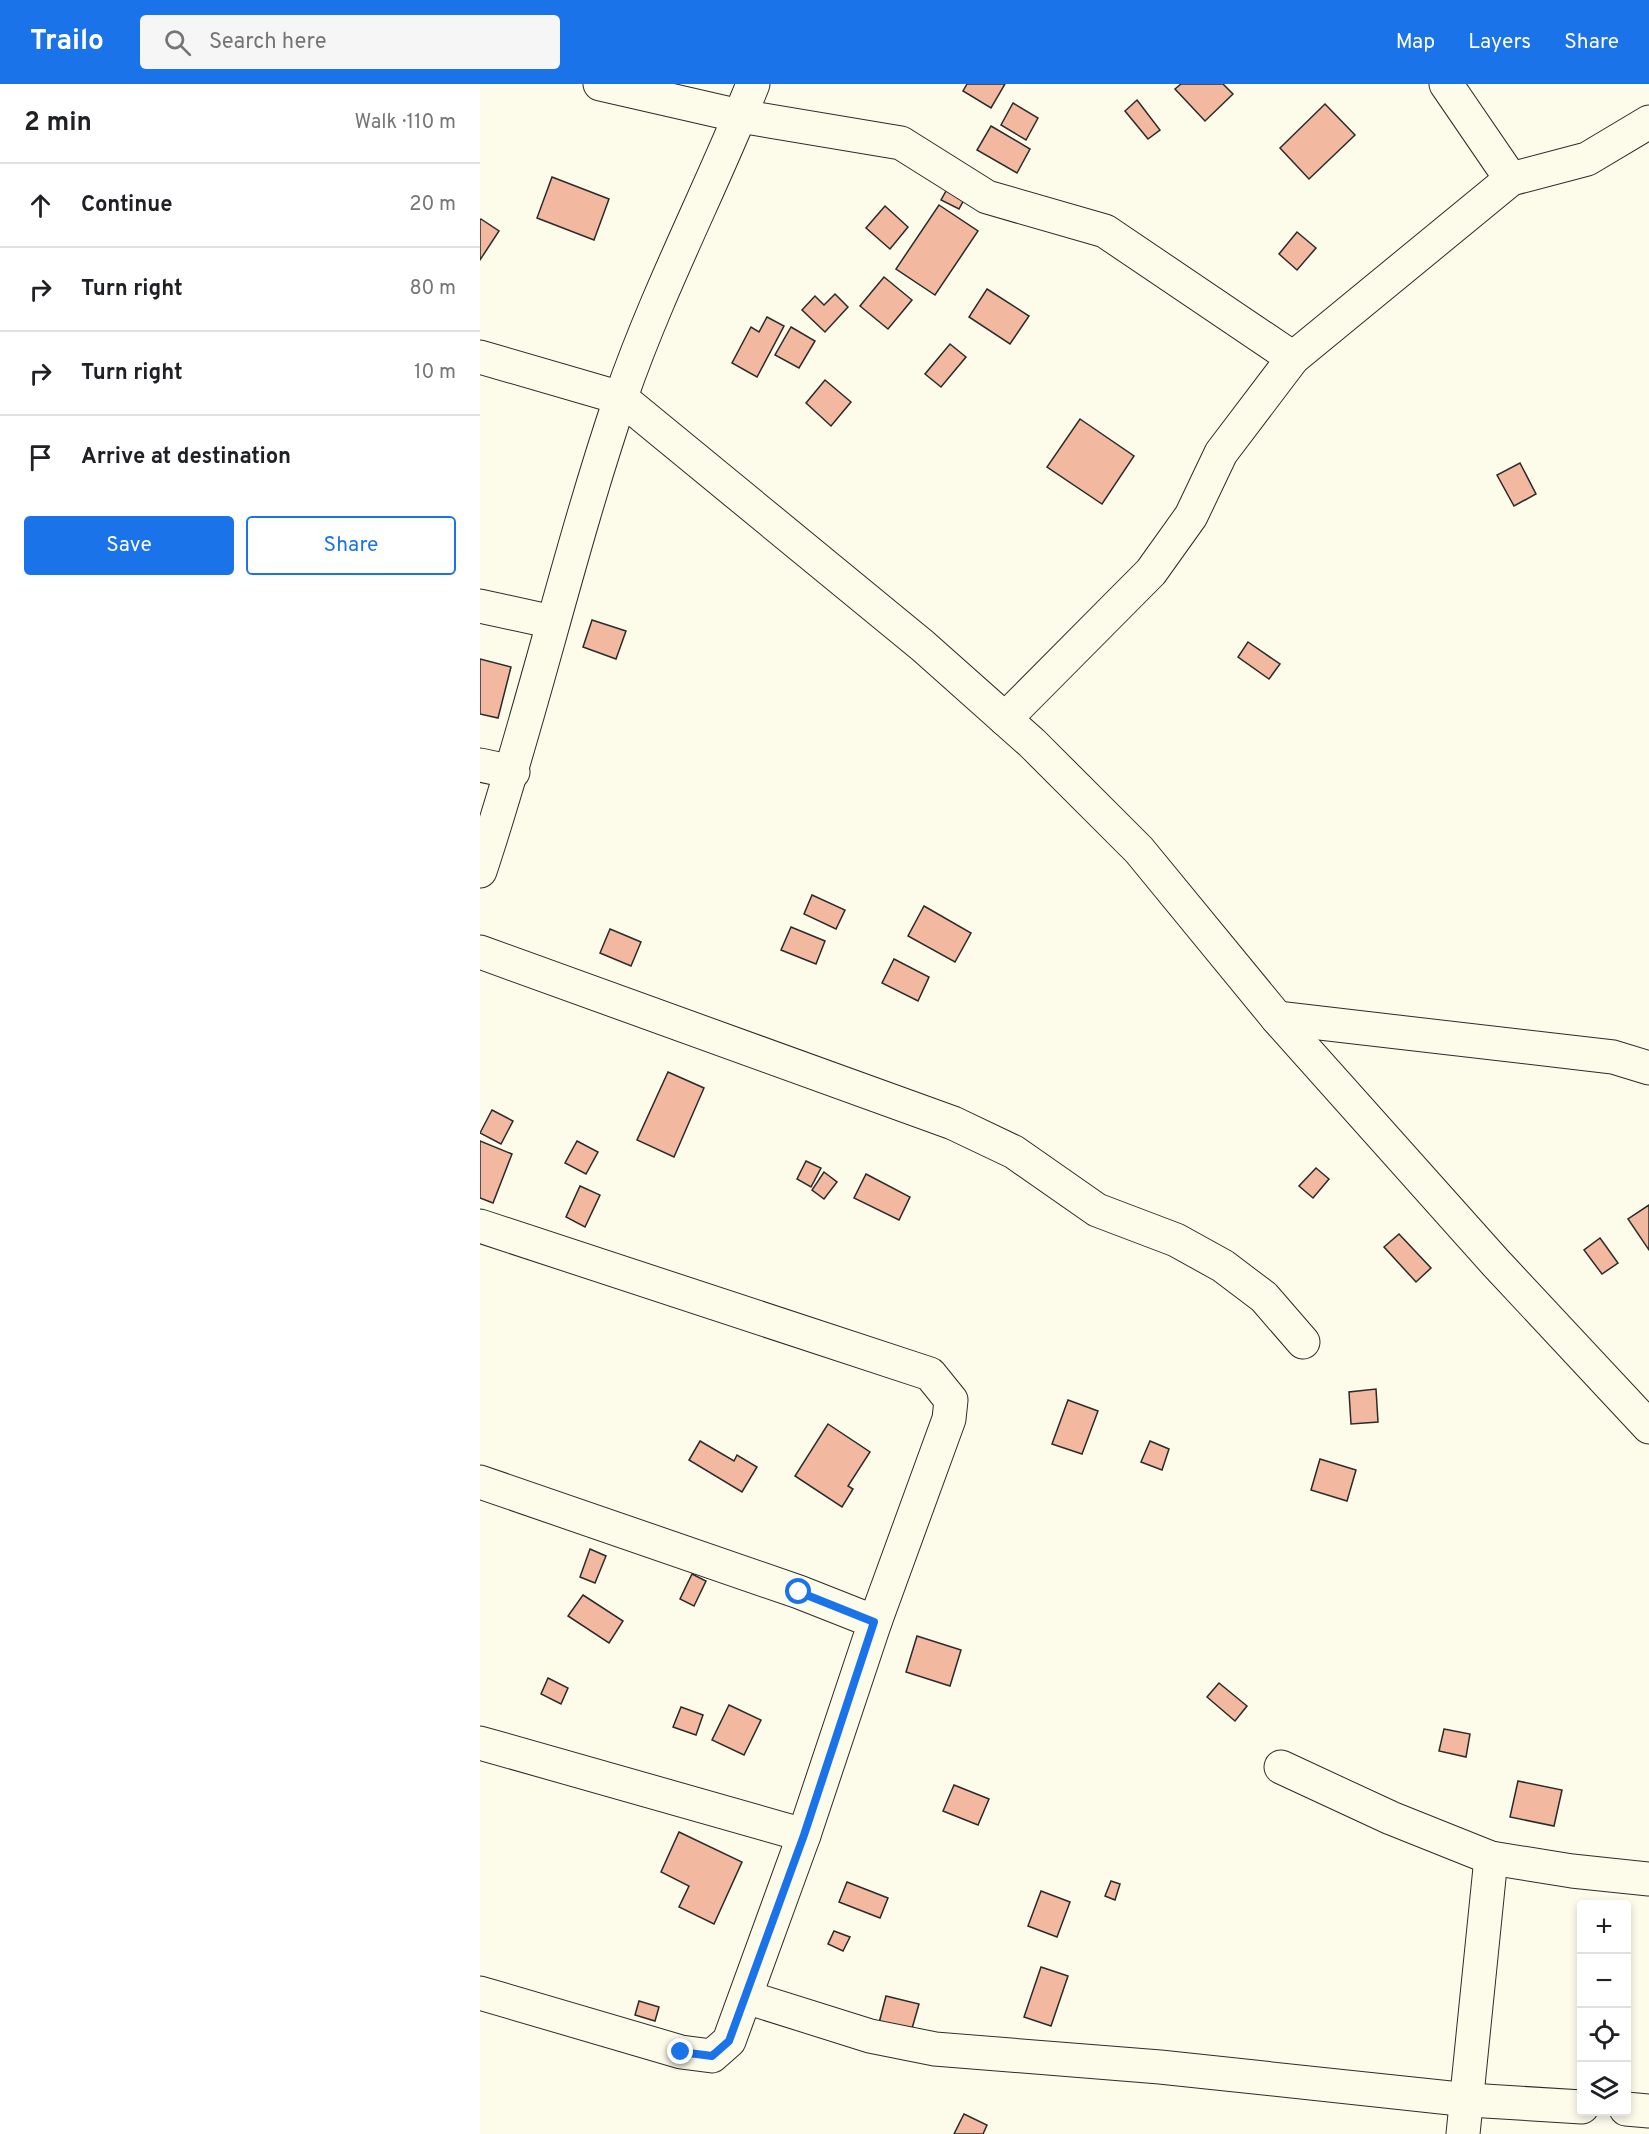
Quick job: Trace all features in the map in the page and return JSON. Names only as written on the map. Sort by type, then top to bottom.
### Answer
[{"type":"street","points":[[600,84],[740,116],[901,143],[987,196],[1105,231],[1293,358]]},
{"type":"street","points":[[480,871],[513,772],[553,622],[621,398],[662,290],[753,84]]},
{"type":"street","points":[[1446,84],[1510,179]]},
{"type":"street","points":[[1005,719],[1151,572],[1191,516],[1221,453],[1293,358],[1510,179],[1587,159],[1649,122]]},
{"type":"street","points":[[480,357],[621,398],[923,646],[1005,719],[1139,850],[1277,1018],[1495,1262],[1649,1427]]},
{"type":"street","points":[[480,606],[553,622]]},
{"type":"street","points":[[480,765],[513,772]]},
{"type":"street","points":[[480,952],[953,1123],[1014,1152],[1097,1210],[1176,1240],[1223,1266],[1264,1298],[1303,1342]]},
{"type":"street","points":[[1277,1018],[1613,1057],[1649,1068]]},
{"type":"street","points":[[480,1226],[930,1374],[951,1400],[949,1419],[874,1622],[804,1835],[729,2041],[712,2056],[698,2056],[480,1993]]},
{"type":"street","points":[[480,1482],[799,1592],[874,1622]]},
{"type":"street","points":[[480,1743],[804,1835]]},
{"type":"street","points":[[1281,1767],[1391,1818],[1491,1858],[1572,1871],[1649,1879]]},
{"type":"street","points":[[1463,2134],[1469,2100],[1491,1858]]},
{"type":"street","points":[[746,1997],[870,2036],[935,2049],[1160,2067],[1469,2100],[1577,2107]]},
{"type":"street","points":[[1631,2109],[1649,2111]]},
{"type":"building","points":[[967,84],[1005,84],[991,108],[963,91]]},
{"type":"building","points":[[1181,84],[1223,84],[1233,94],[1205,121],[1175,89]]},
{"type":"building","points":[[1137,100],[1160,130],[1148,139],[1125,111]]},
{"type":"building","points":[[1013,103],[1038,118],[1026,140],[1001,125]]},
{"type":"building","points":[[1325,104],[1355,135],[1309,179],[1280,148]]},
{"type":"building","points":[[991,126],[1030,149],[1017,173],[977,150]]},
{"type":"building","points":[[552,177],[609,199],[594,240],[537,218]]},
{"type":"building","points":[[950,184],[968,192],[959,209],[941,200]]},
{"type":"building","points":[[939,205],[978,231],[935,295],[896,269]]},
{"type":"building","points":[[885,206],[908,227],[890,249],[866,228]]},
{"type":"building","points":[[480,220],[499,231],[480,260]]},
{"type":"building","points":[[1297,232],[1316,248],[1297,270],[1279,254]]},
{"type":"building","points":[[884,277],[912,300],[888,329],[860,306]]},
{"type":"building","points":[[987,289],[1029,316],[1010,344],[969,317]]},
{"type":"building","points":[[835,294],[848,307],[825,332],[802,310],[815,296],[824,305]]},
{"type":"building","points":[[767,317],[784,326],[757,377],[732,363],[751,327],[759,332]]},
{"type":"building","points":[[791,327],[815,341],[799,368],[775,355]]},
{"type":"building","points":[[950,344],[966,357],[941,387],[925,374]]},
{"type":"building","points":[[825,380],[851,402],[831,426],[806,403]]},
{"type":"building","points":[[1080,419],[1134,456],[1102,504],[1047,467]]},
{"type":"building","points":[[1520,463],[1536,494],[1514,506],[1497,475]]},
{"type":"building","points":[[592,620],[626,631],[616,659],[583,647]]},
{"type":"building","points":[[1248,642],[1280,664],[1269,679],[1238,657]]},
{"type":"building","points":[[480,659],[511,667],[498,718],[480,714]]},
{"type":"building","points":[[812,895],[845,910],[836,929],[804,914]]},
{"type":"building","points":[[924,906],[971,933],[955,962],[908,936]]},
{"type":"building","points":[[791,927],[825,941],[816,964],[781,950]]},
{"type":"building","points":[[610,929],[641,942],[631,966],[600,953]]},
{"type":"building","points":[[894,959],[929,977],[918,1001],[882,983]]},
{"type":"building","points":[[668,1072],[704,1088],[674,1157],[637,1140]]},
{"type":"building","points":[[492,1110],[513,1121],[501,1144],[480,1133]]},
{"type":"building","points":[[480,1141],[512,1154],[493,1203],[480,1198]]},
{"type":"building","points":[[577,1141],[598,1152],[586,1174],[565,1163]]},
{"type":"building","points":[[806,1161],[821,1168],[811,1187],[797,1179]]},
{"type":"building","points":[[1316,1168],[1329,1179],[1313,1198],[1299,1186]]},
{"type":"building","points":[[824,1172],[837,1182],[824,1199],[812,1190]]},
{"type":"building","points":[[866,1174],[910,1197],[899,1220],[854,1198]]},
{"type":"building","points":[[580,1186],[600,1195],[585,1227],[566,1217]]},
{"type":"building","points":[[1649,1205],[1649,1250],[1628,1219]]},
{"type":"building","points":[[1399,1234],[1431,1268],[1416,1282],[1384,1247]]},
{"type":"building","points":[[1600,1238],[1618,1263],[1602,1274],[1584,1250]]},
{"type":"building","points":[[1376,1389],[1378,1422],[1351,1424],[1349,1392]]},
{"type":"building","points":[[1068,1400],[1098,1411],[1082,1454],[1052,1444]]},
{"type":"building","points":[[828,1424],[870,1452],[848,1486],[853,1489],[842,1507],[795,1476]]},
{"type":"building","points":[[700,1441],[734,1461],[737,1455],[757,1467],[742,1492],[689,1460]]},
{"type":"building","points":[[1150,1441],[1169,1449],[1162,1470],[1141,1462]]},
{"type":"building","points":[[1320,1459],[1356,1470],[1347,1501],[1311,1490]]},
{"type":"building","points":[[590,1549],[606,1556],[595,1583],[580,1577]]},
{"type":"building","points":[[692,1574],[706,1581],[694,1606],[680,1599]]},
{"type":"building","points":[[583,1595],[623,1621],[609,1643],[568,1616]]},
{"type":"building","points":[[917,1636],[961,1650],[950,1686],[906,1672]]},
{"type":"building","points":[[548,1678],[568,1688],[561,1704],[541,1694]]},
{"type":"building","points":[[1219,1683],[1247,1706],[1235,1721],[1207,1697]]},
{"type":"building","points":[[729,1705],[761,1720],[744,1755],[712,1740]]},
{"type":"building","points":[[681,1707],[703,1715],[696,1735],[673,1727]]},
{"type":"building","points":[[1444,1729],[1470,1734],[1466,1757],[1439,1751]]},
{"type":"building","points":[[1518,1781],[1562,1790],[1554,1826],[1510,1817]]},
{"type":"building","points":[[954,1785],[989,1799],[978,1825],[943,1811]]},
{"type":"building","points":[[679,1832],[742,1862],[714,1924],[679,1907],[689,1886],[661,1872]]},
{"type":"building","points":[[1111,1881],[1120,1884],[1115,1900],[1105,1896]]},
{"type":"building","points":[[847,1882],[888,1898],[880,1918],[839,1902]]},
{"type":"building","points":[[1041,1891],[1070,1902],[1057,1937],[1028,1926]]},
{"type":"building","points":[[834,1931],[850,1937],[843,1951],[828,1944]]},
{"type":"building","points":[[1041,1967],[1068,1976],[1051,2026],[1024,2017]]},
{"type":"building","points":[[886,1996],[919,2004],[911,2032],[879,2023]]},
{"type":"building","points":[[639,2001],[659,2007],[655,2021],[635,2015]]},
{"type":"building","points":[[964,2114],[987,2125],[983,2134],[954,2134]]},
{"type":"route","points":[[681,2052],[712,2056],[729,2041],[804,1835],[838,1730],[866,1654],[874,1622],[799,1592]]}]
